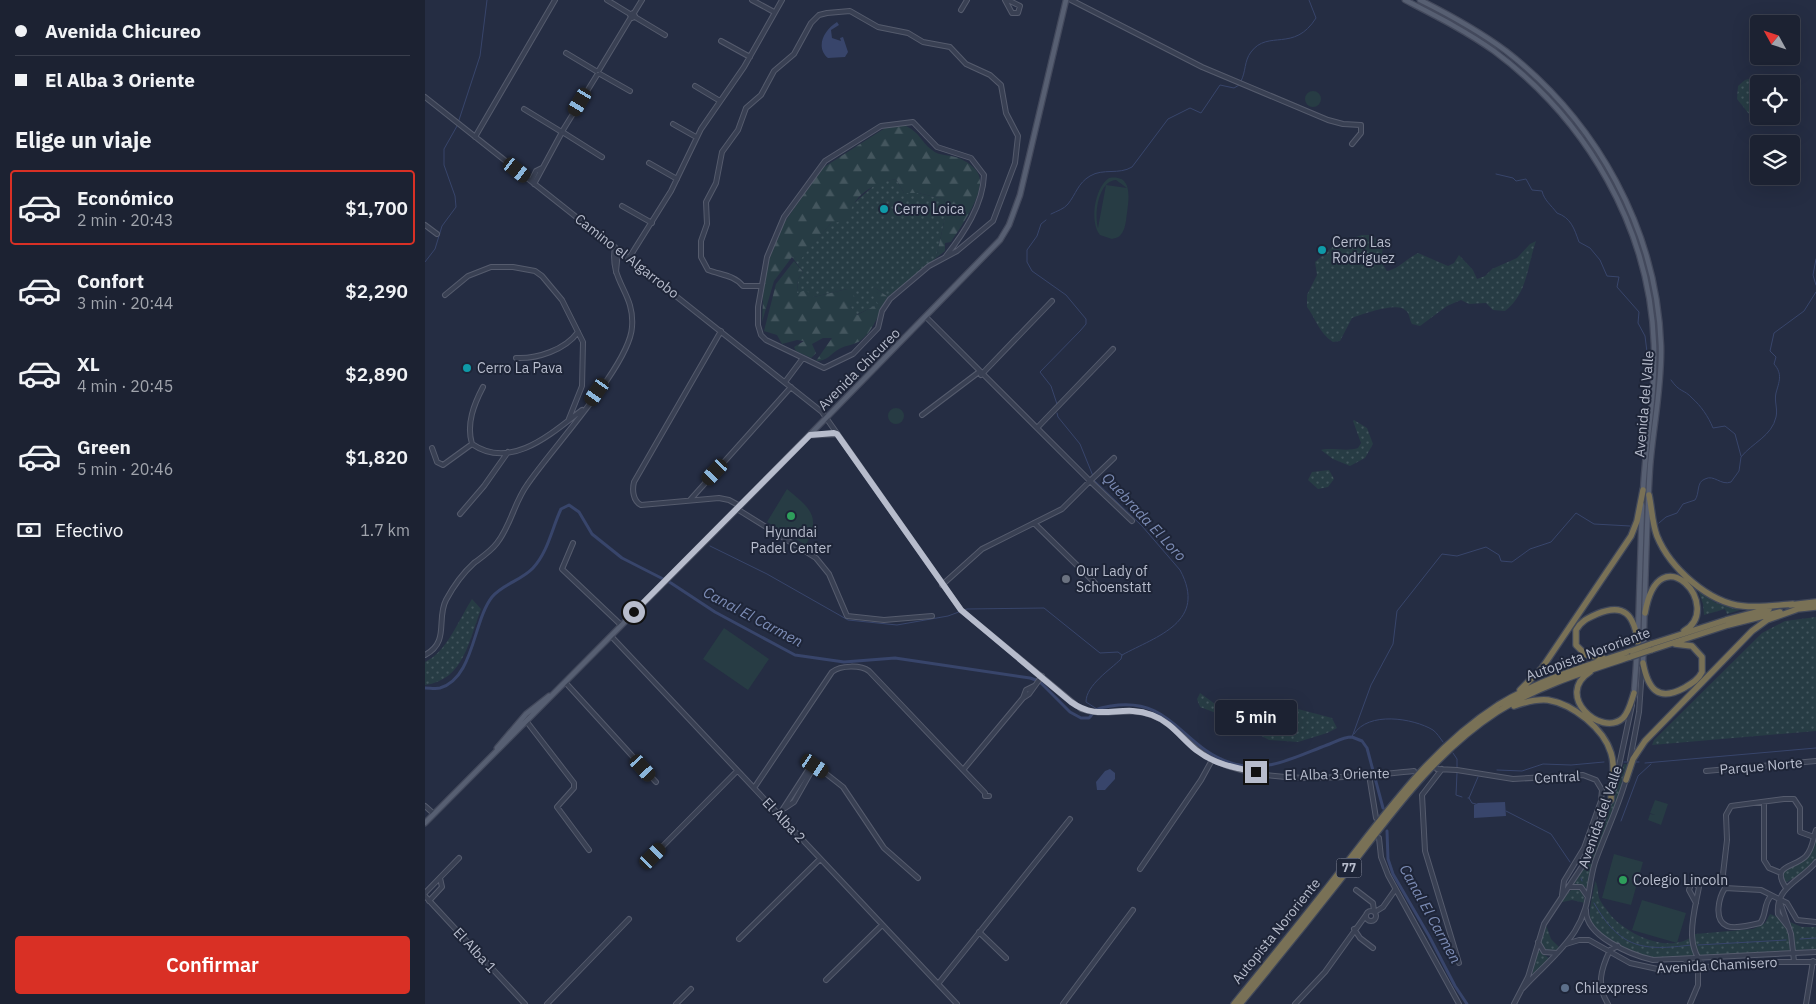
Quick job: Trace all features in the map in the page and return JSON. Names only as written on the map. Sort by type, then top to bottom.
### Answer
[{"type":"highway","points":[[1508,700],[1539,672],[1627,542],[1635,527],[1643,490]]},
{"type":"highway","points":[[1649,495],[1653,523],[1661,544],[1684,573],[1703,591],[1720,600],[1739,606],[1793,604]]},
{"type":"highway","points":[[1645,613],[1649,593],[1659,580],[1675,577],[1688,587],[1698,606],[1696,619],[1688,628],[1667,642]]},
{"type":"highway","name":"Autopista Nororiente","points":[[1667,642],[1748,614],[1793,604],[1816,602]]},
{"type":"highway","name":"Autopista Nororiente","points":[[1240,1004],[1419,780],[1454,745],[1498,712],[1543,687],[1651,647],[1740,621],[1816,607]]},
{"type":"highway","points":[[1625,780],[1636,754],[1645,741],[1747,636],[1767,620],[1799,609]]},
{"type":"highway","points":[[1611,658],[1590,657],[1579,649],[1575,633],[1584,620],[1609,610],[1622,611],[1633,622],[1638,642]]},
{"type":"highway","points":[[1643,663],[1650,686],[1663,694],[1675,692],[1696,680],[1700,675],[1703,665],[1699,651],[1686,644],[1667,642]]},
{"type":"highway","name":"Autopista Nororiente","points":[[1234,1004],[1422,769],[1470,725],[1508,700],[1557,676],[1611,658],[1630,654]]},
{"type":"highway","points":[[1600,666],[1584,676],[1578,684],[1576,692],[1580,705],[1595,719],[1608,724],[1620,720],[1628,712],[1634,693]]},
{"type":"highway","points":[[1498,712],[1528,701],[1548,700],[1571,708],[1588,721],[1603,736],[1612,755],[1614,776],[1611,800]]},
{"type":"main road","name":"Avenida Chicureo","points":[[425,823],[739,508],[993,249],[1009,225],[1022,188],[1066,0]]},
{"type":"main road","name":"Avenida del Valle","points":[[1405,0],[1485,45],[1537,87],[1582,140],[1620,205],[1642,265],[1653,325],[1654,376],[1645,443],[1638,642],[1634,693]]},
{"type":"main road","name":"Avenida del Valle","points":[[1421,0],[1486,38],[1539,80],[1588,136],[1608,167],[1626,200],[1647,257],[1659,326],[1660,385],[1652,440],[1643,663]]},
{"type":"main road","points":[[829,433],[833,428]]},
{"type":"main road","points":[[810,435],[837,434]]},
{"type":"main road","name":"Avenida Chicureo","points":[[495,752],[506,735],[526,714],[557,690]]},
{"type":"street","points":[[475,137],[555,0]]},
{"type":"street","points":[[607,0],[665,35]]},
{"type":"street","points":[[532,182],[642,0]]},
{"type":"street","points":[[752,0],[774,12]]},
{"type":"street","points":[[629,258],[677,179],[696,137],[750,57],[782,0]]},
{"type":"street","points":[[961,10],[967,0]]},
{"type":"street","points":[[1071,0],[1240,84],[1333,122],[1361,125],[1361,133],[1352,144]]},
{"type":"street","points":[[760,286],[743,286],[739,280],[708,270],[704,264],[700,252],[708,216],[706,202],[715,183],[722,152],[738,130],[746,108],[761,95],[774,71],[795,54],[811,23],[819,15],[839,10],[850,11],[877,27],[908,33],[923,42],[950,47],[966,64],[990,75],[1001,86],[1006,113],[1018,136],[1019,144],[1006,189],[993,221],[977,236],[946,256],[929,266],[885,304],[877,328],[853,354],[824,368],[772,344],[761,334],[758,325],[760,286],[767,257],[778,228],[819,166],[871,132],[888,124],[913,122],[937,147],[971,158],[984,175],[984,186],[974,212],[946,256]]},
{"type":"street","points":[[721,41],[750,57]]},
{"type":"street","points":[[566,53],[630,92]]},
{"type":"street","points":[[695,86],[720,101]]},
{"type":"street","name":"Camino el Algarrobo","points":[[425,97],[785,382],[826,418],[962,611],[1039,679],[1088,712]]},
{"type":"street","points":[[524,109],[602,156]]},
{"type":"street","points":[[673,124],[696,137]]},
{"type":"street","points":[[649,163],[677,179]]},
{"type":"street","points":[[622,206],[652,223]]},
{"type":"street","points":[[425,225],[437,234]]},
{"type":"street","points":[[425,655],[433,649],[440,638],[443,625],[443,606],[453,588],[466,572],[497,543],[510,522],[519,496],[621,359],[631,337],[632,323],[630,304],[615,274],[617,248]]},
{"type":"street","points":[[445,295],[468,276],[491,267],[508,266],[535,271],[542,276],[560,296],[584,344],[583,377],[579,395],[568,421]]},
{"type":"street","points":[[922,415],[980,373],[1052,301]]},
{"type":"street","points":[[926,317],[980,373],[1132,521]]},
{"type":"street","points":[[721,331],[633,484],[635,498],[641,506],[723,498],[816,558],[829,574],[847,616],[883,620],[931,616]]},
{"type":"street","points":[[516,358],[536,356],[568,343],[578,332]]},
{"type":"street","points":[[1037,428],[1113,349]]},
{"type":"street","points":[[785,382],[803,358]]},
{"type":"street","points":[[472,444],[470,437],[471,416],[483,387]]},
{"type":"street","points":[[691,500],[791,387]]},
{"type":"street","points":[[472,444],[490,451],[508,452],[522,450],[536,444],[587,405]]},
{"type":"street","points":[[432,448],[438,463],[443,465],[472,444]]},
{"type":"street","points":[[460,514],[485,486],[508,452]]},
{"type":"street","points":[[942,585],[982,549],[1066,506],[1114,458]]},
{"type":"street","points":[[1034,522],[1095,583]]},
{"type":"street","points":[[573,543],[562,565],[562,570],[621,625]]},
{"type":"street","name":"El Alba 2","points":[[611,636],[957,1004]]},
{"type":"street","name":"Avenida del Valle","points":[[1523,988],[1566,944],[1587,908],[1595,863],[1611,825],[1625,780],[1639,712],[1643,663]]},
{"type":"street","points":[[754,788],[832,673],[837,668],[859,667],[867,670],[985,793]]},
{"type":"street","points":[[963,770],[1023,698],[1027,690],[1034,686],[1039,679]]},
{"type":"street","points":[[565,682],[656,782]]},
{"type":"street","name":"Avenida del Valle","points":[[1514,1004],[1523,988],[1547,917],[1569,887],[1588,856],[1611,800],[1623,754],[1634,693]]},
{"type":"street","name":"El Alba 3 Oriente","points":[[1088,712],[1128,710],[1153,715],[1168,723],[1192,746],[1211,760],[1234,768],[1277,776],[1373,775],[1413,771]]},
{"type":"street","points":[[527,722],[574,782],[574,788],[557,807],[589,850]]},
{"type":"street","points":[[1140,869],[1201,780],[1211,760]]},
{"type":"street","name":"Parque Norte","points":[[1706,771],[1816,761]]},
{"type":"street","points":[[779,815],[794,802],[815,766],[843,787],[884,848],[918,878]]},
{"type":"street","name":"Central","points":[[1459,963],[1424,845],[1421,796],[1440,769],[1513,779],[1583,775],[1596,780],[1602,790],[1600,805],[1584,848],[1564,881],[1562,895]]},
{"type":"street","points":[[653,856],[737,771]]},
{"type":"street","points":[[1373,775],[1376,818]]},
{"type":"street","points":[[1771,896],[1765,904],[1764,916],[1760,922],[1729,926],[1723,922],[1719,908],[1720,898],[1725,888],[1723,874],[1727,811],[1735,805],[1787,798],[1796,800],[1800,808],[1800,832],[1814,837]]},
{"type":"street","points":[[1764,802],[1764,860],[1769,868],[1781,873]]},
{"type":"street","points":[[425,806],[434,814]]},
{"type":"street","points":[[938,984],[1070,819]]},
{"type":"street","points":[[1786,888],[1781,879],[1781,873],[1787,867],[1806,856],[1816,830]]},
{"type":"street","points":[[1379,838],[1382,861],[1395,890],[1459,1004]]},
{"type":"street","points":[[425,895],[459,858]]},
{"type":"street","points":[[739,939],[820,859]]},
{"type":"street","points":[[1794,961],[1789,928],[1780,900],[1786,888],[1806,874],[1816,862]]},
{"type":"street","points":[[429,901],[442,887],[440,878]]},
{"type":"street","points":[[1564,881],[1569,887]]},
{"type":"street","points":[[1696,903],[1689,890],[1691,884],[1694,883],[1699,887],[1691,935],[1698,959],[1706,968]]},
{"type":"street","name":"Avenida del Valle","points":[[1569,887],[1582,888],[1589,900]]},
{"type":"street","points":[[1725,888],[1729,890],[1755,888],[1788,904],[1797,920],[1816,922]]},
{"type":"street","points":[[1356,890],[1373,903],[1375,918],[1368,920],[1365,915]]},
{"type":"street","points":[[1295,1004],[1325,972],[1365,915],[1383,907],[1395,890]]},
{"type":"street","name":"El Alba 1","points":[[425,895],[525,1004]]},
{"type":"street","name":"Avenida Chamisero","points":[[1587,908],[1587,920],[1592,929],[1619,946],[1648,959],[1685,960],[1816,952]]},
{"type":"street","points":[[1063,1004],[1133,910]]},
{"type":"street","points":[[547,1004],[629,919]]},
{"type":"street","points":[[826,980],[882,925]]},
{"type":"street","points":[[1354,929],[1359,937],[1373,948]]},
{"type":"street","points":[[979,932],[1006,958]]},
{"type":"street","points":[[1538,940],[1544,952],[1558,953]]},
{"type":"street","name":"Avenida Chamisero","points":[[1566,944],[1587,940],[1630,963],[1650,969],[1668,970],[1814,961]]},
{"type":"street","points":[[1609,1004],[1602,992],[1600,977],[1609,952],[1613,947],[1619,946]]},
{"type":"street","points":[[1685,960],[1698,968],[1697,989],[1690,1004]]},
{"type":"street","points":[[1806,1004],[1814,961]]},
{"type":"street","points":[[676,1004],[691,989]]},
{"type":"green space","points":[[1750,79],[1750,115],[1737,99],[1738,86]]},
{"type":"green space","points":[[1313,91],[1321,99],[1313,107],[1305,99]]},
{"type":"green space","points":[[904,125],[914,131],[935,152],[957,157],[973,167],[980,177],[974,205],[951,242],[945,243],[945,251],[936,258],[947,209],[944,199],[918,193],[904,193],[896,179],[879,184],[864,192],[854,204],[847,221],[831,223],[801,259],[792,257],[774,281],[762,322],[764,277],[771,253],[784,223],[821,169],[885,128]]},
{"type":"green space","points":[[1109,178],[1122,180],[1126,183],[1129,194],[1124,228],[1120,235],[1112,239],[1100,235],[1095,222],[1095,205],[1104,182]],"holes":[[[1116,180],[1127,188],[1106,185]],[[1106,185],[1098,228],[1097,207],[1101,192]]]},
{"type":"green space","points":[[896,179],[904,193],[918,193],[944,199],[947,209],[936,258],[888,297],[874,287],[879,304],[856,315],[850,306],[847,289],[814,297],[797,293],[798,279],[803,272],[792,257],[801,258],[831,223],[877,183]]},
{"type":"green space","points":[[1362,235],[1372,235],[1383,246],[1381,262],[1387,271],[1418,253],[1448,266],[1454,263],[1459,255],[1473,270],[1477,279],[1485,276],[1492,269],[1517,258],[1530,244],[1536,241],[1523,288],[1513,304],[1505,311],[1493,310],[1486,303],[1469,304],[1461,300],[1447,306],[1420,326],[1412,324],[1405,310],[1395,307],[1388,308],[1352,318],[1340,341],[1333,342],[1321,330],[1307,307],[1307,295],[1317,275],[1315,262],[1337,243]]},
{"type":"green space","points":[[794,261],[803,272],[798,279],[797,293],[806,290],[814,297],[847,289],[856,298],[850,306],[857,315],[878,304],[870,291],[874,287],[888,297],[866,336],[856,343],[839,349],[826,359],[816,361],[832,338],[823,338],[812,344],[816,353],[811,358],[796,351],[794,347],[804,341],[797,340],[782,344],[777,335],[764,331],[776,284]]},
{"type":"green space","points":[[896,408],[902,410],[904,416],[902,422],[896,424],[890,422],[888,416],[890,410]]},
{"type":"green space","points":[[1354,420],[1367,428],[1373,444],[1365,458],[1350,466],[1333,459],[1321,450],[1349,450],[1358,448],[1361,443]]},
{"type":"green space","points":[[1329,470],[1334,479],[1328,487],[1318,489],[1308,480],[1312,472]]},
{"type":"green space","name":"Hyundai Padel Center","points":[[787,489],[811,513],[813,526],[806,545],[767,522]]},
{"type":"green space","points":[[1698,590],[1716,603],[1740,610],[1727,614],[1725,609],[1704,615],[1703,604]]},
{"type":"green space","points":[[472,599],[481,609],[463,657],[449,675],[438,682],[425,685],[425,662],[440,651],[446,643]]},
{"type":"green space","points":[[1816,617],[1816,731],[1652,745],[1654,740],[1762,633],[1785,621]]},
{"type":"green space","points":[[724,628],[769,659],[748,690],[703,659]]},
{"type":"green space","points":[[1200,693],[1215,704],[1238,711],[1277,712],[1298,709],[1332,718],[1337,728],[1298,742],[1269,740],[1256,733],[1236,731],[1216,713],[1200,707],[1197,699]]},
{"type":"green space","points":[[1624,764],[1628,764],[1624,780],[1596,857],[1587,888],[1574,883],[1601,836]]},
{"type":"green space","points":[[1655,800],[1668,804],[1661,825],[1648,820],[1650,814],[1655,815],[1650,813]]},
{"type":"green space","points":[[1816,837],[1816,859],[1807,871],[1785,883],[1783,873],[1807,856]]},
{"type":"green space","name":"Colegio Lincoln","points":[[1614,854],[1643,862],[1631,905],[1602,898]]},
{"type":"green space","points":[[1595,881],[1600,900],[1609,913],[1626,929],[1650,940],[1674,943],[1685,940],[1695,934],[1753,929],[1765,923],[1770,914],[1802,927],[1816,927],[1816,949],[1657,959],[1649,957],[1617,945],[1607,939],[1592,925],[1590,913]]},
{"type":"green space","points":[[1572,889],[1583,891],[1585,903],[1572,900],[1558,903]]},
{"type":"green space","points":[[1642,900],[1686,913],[1677,943],[1632,930]]},
{"type":"green space","points":[[1546,925],[1551,939],[1560,948],[1556,951],[1547,951],[1541,945],[1541,937]]},
{"type":"green space","points":[[1538,950],[1550,959],[1532,976],[1532,975]]},
{"type":"water","points":[[837,22],[839,25],[831,30],[832,38],[841,41],[840,38],[843,37],[848,52],[845,57],[828,58],[822,49],[823,39],[828,29]]},
{"type":"water","points":[[1110,769],[1115,773],[1115,779],[1105,790],[1097,790],[1096,782],[1105,771]]},
{"type":"water","points":[[1505,802],[1506,816],[1474,818],[1474,805],[1478,803]]},
{"type":"waterway","points":[[425,262],[435,249],[442,226],[456,207],[455,196],[444,165],[444,149],[457,126],[480,56],[487,0]]},
{"type":"waterway","name":"Quebrada El Loro","points":[[1241,81],[1249,55],[1258,45],[1290,38],[1308,29],[1316,18],[1309,0]]},
{"type":"waterway","name":"Quebrada El Loro","points":[[1051,214],[1066,206],[1080,185],[1090,176],[1100,172],[1122,171],[1132,167],[1168,119],[1190,108],[1201,113],[1220,85],[1234,88],[1239,85]]},
{"type":"waterway","points":[[1496,174],[1513,178],[1516,181],[1526,179],[1532,190],[1542,191],[1546,200],[1557,213],[1566,218],[1571,224],[1579,242],[1590,248],[1600,260],[1607,276],[1619,277],[1617,287],[1639,312],[1638,323],[1645,336],[1648,360]]},
{"type":"waterway","name":"Quebrada El Loro","points":[[1046,220],[1041,224],[1037,236],[1027,250],[1027,262],[1032,271],[1066,295],[1086,319],[1086,324],[1080,331],[1040,372],[1051,386],[1057,404]]},
{"type":"waterway","points":[[1816,259],[1813,275],[1816,285]]},
{"type":"waterway","points":[[1659,523],[1666,517],[1677,513],[1683,504],[1695,500],[1702,480],[1711,478],[1724,483],[1731,482],[1739,471],[1741,457],[1774,424],[1777,411],[1776,396],[1780,378],[1779,371],[1774,364],[1776,357],[1770,351],[1774,333],[1804,311],[1816,292]]},
{"type":"waterway","points":[[1671,380],[1698,404],[1707,415],[1713,428],[1725,426],[1735,434],[1741,456]]},
{"type":"waterway","name":"Quebrada El Loro","points":[[1057,413],[1058,417],[1080,444],[1093,476]]},
{"type":"waterway","name":"Quebrada El Loro","points":[[1094,480],[1142,526],[1180,570],[1187,588],[1188,603],[1183,615],[1175,625],[1150,641],[1122,655],[1121,659],[1094,684],[1087,696],[1086,702],[1097,709]]},
{"type":"waterway","name":"Canal El Carmen","points":[[425,688],[440,688],[451,682],[460,673],[472,648],[486,607],[492,597],[533,568],[546,547],[561,509],[569,505],[579,512],[592,534],[622,558],[671,583],[715,612],[795,655],[844,662],[895,658],[1030,678],[1039,681],[1070,712],[1081,718],[1089,718],[1098,709],[1111,706],[1132,705],[1148,708],[1163,715],[1214,756],[1244,766],[1256,767],[1280,763],[1342,739],[1352,737],[1362,741],[1367,748],[1383,808]]},
{"type":"waterway","points":[[1352,737],[1371,685],[1393,644],[1397,611],[1442,554],[1457,556],[1486,547],[1499,555],[1501,561],[1512,562],[1530,549],[1551,542],[1576,513],[1594,524],[1630,526]]},
{"type":"waterway","points":[[710,546],[767,574],[848,620],[897,625],[948,616],[967,609],[1044,608],[1100,653],[1118,652],[1122,655]]},
{"type":"waterway","points":[[1354,734],[1369,722],[1380,719],[1403,720],[1414,722],[1434,731],[1443,742]]},
{"type":"waterway","points":[[1645,763],[1816,748]]},
{"type":"waterway","points":[[1453,753],[1457,759],[1457,767]]},
{"type":"waterway","points":[[1497,770],[1522,771],[1543,764],[1571,765],[1604,762]]},
{"type":"waterway","points":[[1621,821],[1638,776],[1651,764]]},
{"type":"waterway","points":[[1457,773],[1456,795],[1462,797]]},
{"type":"waterway","points":[[1468,798],[1478,777]]},
{"type":"waterway","points":[[1469,798],[1472,803],[1476,804]]},
{"type":"waterway","points":[[1506,811],[1551,834],[1570,862]]},
{"type":"waterway","name":"Canal El Carmen","points":[[1387,831],[1388,859],[1393,874],[1455,986],[1467,1004]]},
{"type":"waterway","points":[[1594,903],[1613,930],[1634,944],[1659,947],[1691,945]]},
{"type":"waterway","points":[[1800,939],[1816,938]]},
{"type":"waterway","points":[[1698,945],[1786,940]]},
{"type":"place","name":"Cerro Loica","points":[[884,209]]},
{"type":"place","name":"Cerro Las Rodríguez","points":[[1322,250]]},
{"type":"place","name":"Cerro La Pava","points":[[467,368]]},
{"type":"place","name":"Hyundai Padel Center","points":[[791,516]]},
{"type":"place","name":"Our Lady of Schoenstatt","points":[[1066,579]]},
{"type":"place","name":"Colegio Lincoln","points":[[1623,880]]},
{"type":"place","name":"Chilexpress","points":[[1565,988]]},
{"type":"route","points":[[634,612],[810,435],[834,433],[837,434],[961,610],[1071,702],[1088,712],[1133,710],[1153,715],[1168,723],[1199,753],[1208,758],[1227,766],[1256,772]]}]
